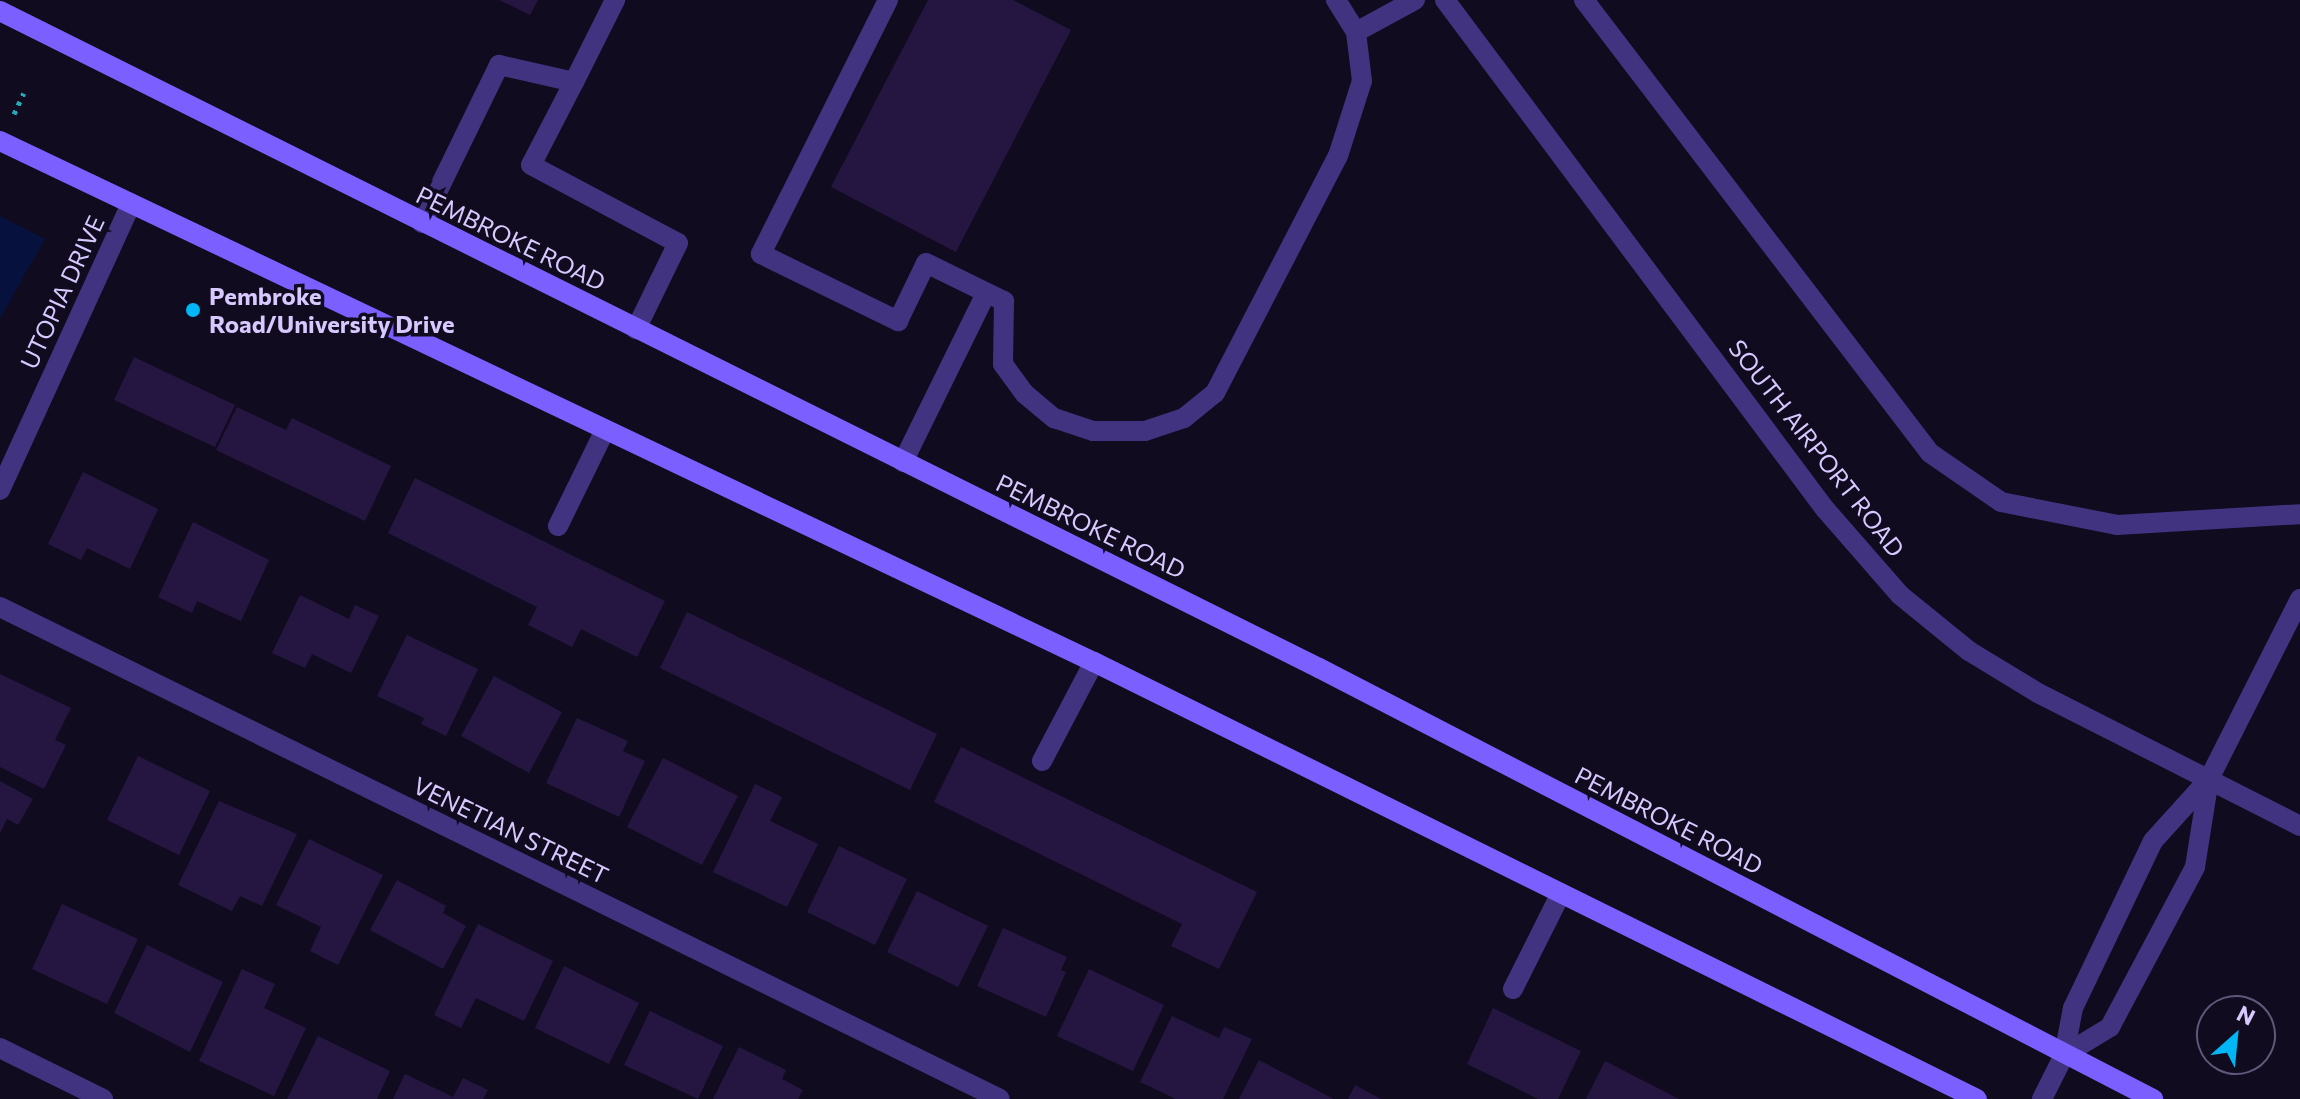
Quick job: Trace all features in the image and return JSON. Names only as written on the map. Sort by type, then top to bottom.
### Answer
[{"type":"main road","name":"PEMBROKE ROAD","points":[[0,11],[1319,668],[2153,1099]]},
{"type":"main road","points":[[0,141],[1094,662],[1977,1099]]},
{"type":"street","points":[[615,0],[531,165],[678,243],[636,329]]},
{"type":"street","points":[[888,0],[761,254],[898,321],[926,263],[1004,301],[1003,364],[1025,394],[1054,418],[1093,431],[1145,431],[1184,418],[1215,393],[1338,156],[1362,81],[1356,32],[1336,0]]},
{"type":"street","points":[[1356,32],[1415,0]]},
{"type":"street","name":"SOUTH AIRPORT ROAD","points":[[1445,0],[1825,509],[1900,595],[2002,673],[2300,826]]},
{"type":"street","points":[[1584,0],[1930,453],[2001,502],[2117,525],[2300,514]]},
{"type":"street","points":[[422,223],[499,65],[574,82]]},
{"type":"street","name":"UTOPIA DRIVE","points":[[0,490],[131,204]]},
{"type":"street","points":[[903,462],[986,293]]},
{"type":"street","points":[[558,526],[605,430]]},
{"type":"street","points":[[2042,1099],[2064,1055],[2073,1008],[2153,841],[2209,779],[2300,599]]},
{"type":"street","name":"VENETIAN STREET","points":[[0,607],[1000,1099]]},
{"type":"street","points":[[1042,761],[1094,662]]},
{"type":"street","points":[[2064,1055],[2110,1027],[2195,867],[2209,779]]},
{"type":"street","points":[[1513,989],[1561,893]]},
{"type":"street","points":[[0,1048],[103,1099]]},
{"type":"path","points":[[14,114],[24,93]]},
{"type":"shaded area","points":[[0,216],[45,239],[0,319]]},
{"type":"building","points":[[499,0],[538,0],[530,15]]},
{"type":"building","points":[[928,0],[1013,0],[1071,30],[956,252],[831,187]]},
{"type":"building","points":[[134,357],[235,405],[215,447],[114,400]]},
{"type":"building","points":[[237,407],[286,430],[292,418],[391,466],[365,521],[216,450]]},
{"type":"building","points":[[83,472],[158,509],[130,569],[87,548],[81,560],[48,544]]},
{"type":"building","points":[[415,478],[665,601],[637,657],[581,629],[572,647],[528,625],[537,607],[388,533]]},
{"type":"building","points":[[193,522],[269,560],[241,621],[197,601],[192,613],[158,597]]},
{"type":"building","points":[[300,595],[349,619],[355,605],[379,616],[351,673],[312,654],[305,668],[272,653]]},
{"type":"building","points":[[687,612],[937,734],[910,790],[660,668]]},
{"type":"building","points":[[407,635],[478,669],[446,736],[421,724],[424,718],[377,696]]},
{"type":"building","points":[[0,674],[71,708],[55,740],[66,745],[44,789],[0,767]]},
{"type":"building","points":[[494,676],[562,712],[529,773],[461,736]]},
{"type":"building","points":[[577,718],[628,741],[623,751],[645,761],[619,817],[546,783]]},
{"type":"building","points":[[961,747],[1257,892],[1219,969],[1171,946],[1182,924],[934,802]]},
{"type":"building","points":[[138,756],[210,791],[179,855],[107,820]]},
{"type":"building","points":[[663,758],[738,796],[702,865],[627,827]]},
{"type":"building","points":[[0,781],[33,799],[18,825],[7,819],[0,833]]},
{"type":"building","points":[[755,784],[782,797],[770,821],[818,844],[787,907],[713,872]]},
{"type":"building","points":[[219,801],[297,834],[262,906],[240,896],[232,911],[178,885]]},
{"type":"building","points":[[309,839],[383,875],[338,965],[310,951],[321,927],[276,905]]},
{"type":"building","points":[[839,846],[907,879],[875,945],[807,912]]},
{"type":"building","points":[[397,880],[446,906],[443,913],[466,926],[443,969],[370,930]]},
{"type":"building","points":[[917,891],[988,926],[958,987],[887,952]]},
{"type":"building","points":[[62,904],[138,939],[107,1004],[32,969]]},
{"type":"building","points":[[478,924],[553,961],[524,1021],[476,998],[461,1028],[434,1015]]},
{"type":"building","points":[[1003,928],[1067,957],[1061,970],[1066,972],[1046,1017],[977,986]]},
{"type":"building","points":[[147,945],[223,982],[190,1052],[114,1013]]},
{"type":"building","points":[[564,966],[639,1003],[609,1064],[535,1028]]},
{"type":"building","points":[[242,969],[275,984],[264,1008],[306,1028],[274,1096],[199,1061]]},
{"type":"building","points":[[1089,969],[1164,1005],[1133,1071],[1057,1036]]},
{"type":"building","points":[[1493,1008],[1581,1051],[1558,1099],[1538,1099],[1467,1064]]},
{"type":"building","points":[[650,1011],[723,1046],[698,1099],[624,1065]]},
{"type":"building","points":[[1172,1016],[1219,1038],[1224,1027],[1252,1039],[1223,1099],[1176,1099],[1140,1082]]},
{"type":"building","points":[[318,1036],[390,1071],[377,1099],[287,1099]]},
{"type":"building","points":[[739,1047],[786,1070],[782,1079],[803,1090],[798,1099],[713,1099]]},
{"type":"building","points":[[1259,1060],[1334,1099],[1239,1099]]},
{"type":"building","points":[[1605,1061],[1679,1099],[1586,1099]]},
{"type":"building","points":[[405,1074],[453,1097],[463,1078],[488,1090],[483,1099],[393,1099]]},
{"type":"building","points":[[1355,1085],[1381,1099],[1348,1099]]},
{"type":"place","name":"Pembroke Road/University Drive","points":[[193,310]]}]
